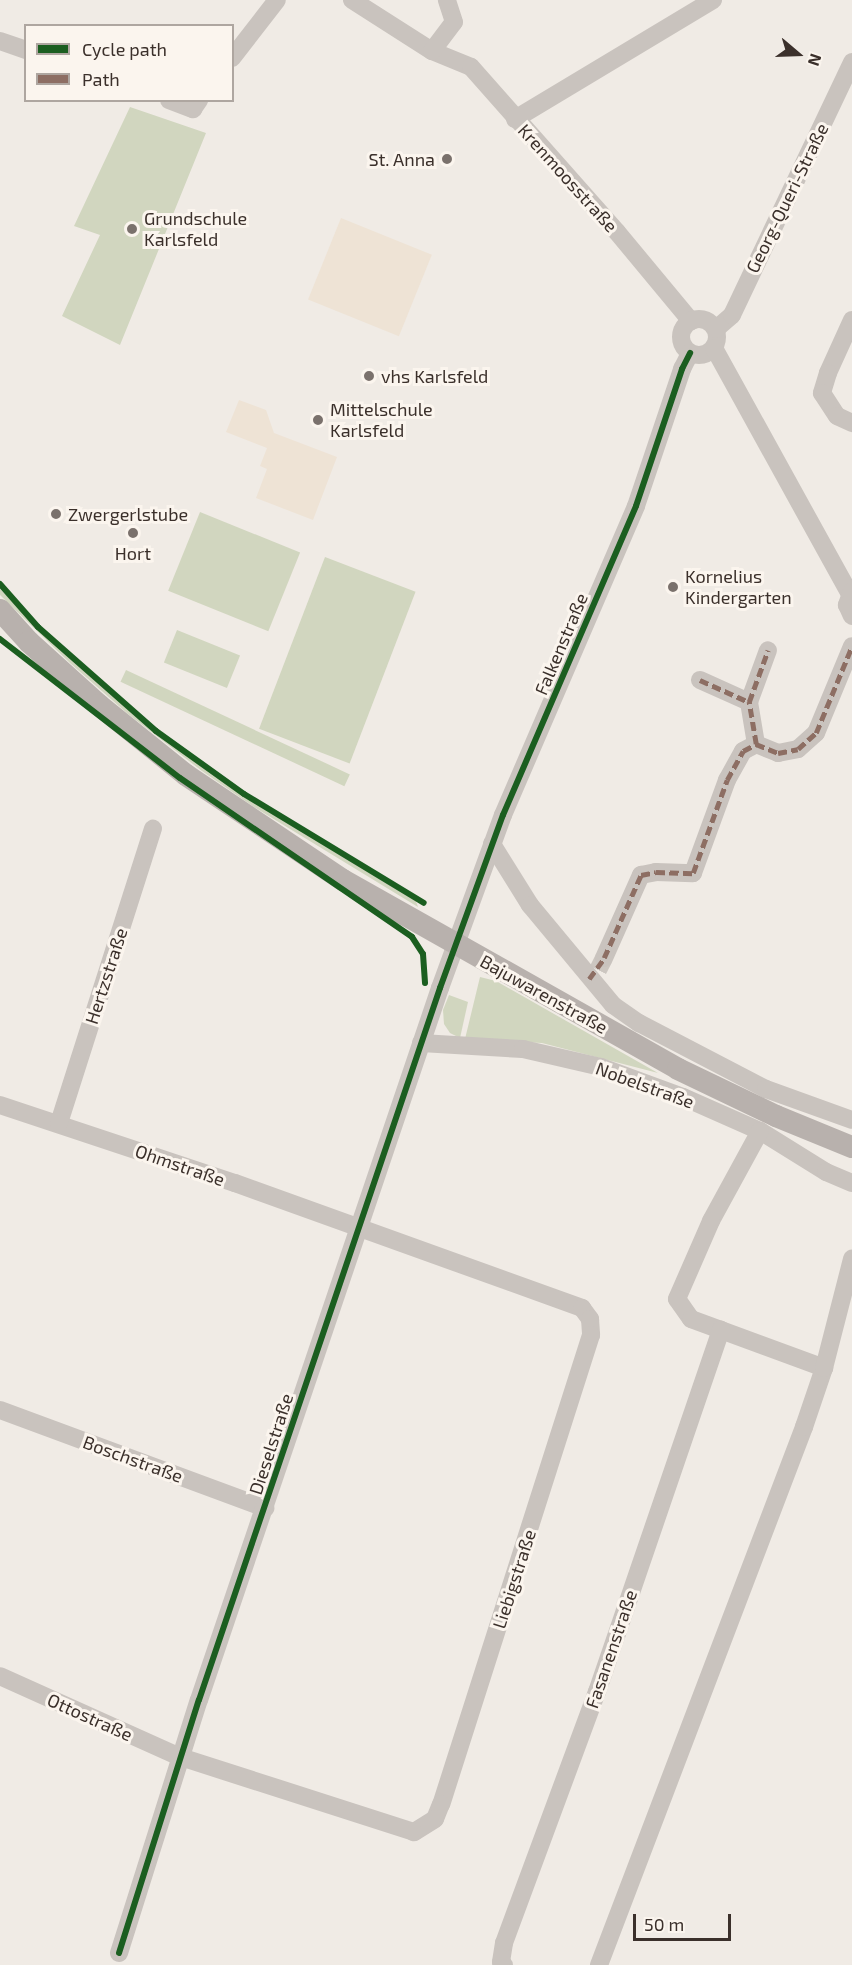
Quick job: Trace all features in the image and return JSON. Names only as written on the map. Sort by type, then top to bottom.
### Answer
[{"type":"main road","name":"Bajuwarenstraße","points":[[0,610],[29,642],[99,705],[186,775],[343,880],[678,1069],[776,1116],[852,1147]]},
{"type":"street","points":[[234,55],[277,0]]},
{"type":"street","name":"Krenmoosstraße","points":[[352,0],[432,51],[471,67],[514,119],[617,232],[691,321]]},
{"type":"street","points":[[432,51],[454,22],[447,0]]},
{"type":"street","points":[[514,119],[712,0]]},
{"type":"street","points":[[0,41],[24,49]]},
{"type":"street","name":"Georg-Queri-Straße","points":[[716,329],[732,315],[852,62]]},
{"type":"street","points":[[174,102],[193,109],[198,102]]},
{"type":"street","points":[[703,320],[716,329],[718,336],[714,348],[700,356],[690,353],[684,347],[681,337],[684,328],[691,321],[703,320]]},
{"type":"street","points":[[852,320],[828,373],[822,393],[837,416],[852,423]]},
{"type":"street","points":[[714,348],[851,592],[847,605],[852,616]]},
{"type":"street","name":"Falkenstraße","points":[[457,946],[521,769],[562,680],[636,506],[682,369],[690,353]]},
{"type":"street","points":[[756,744],[778,753],[798,749],[811,740],[821,725],[852,646]]},
{"type":"street","points":[[756,744],[749,702],[768,650]]},
{"type":"street","points":[[700,680],[749,702]]},
{"type":"street","points":[[597,969],[641,875],[656,872],[693,873],[731,772],[743,751],[756,744]]},
{"type":"street","name":"Hertzstraße","points":[[59,1123],[153,829]]},
{"type":"street","points":[[492,844],[530,905],[597,969],[613,1005],[649,1029],[766,1089],[852,1120]]},
{"type":"street","name":"Dieselstraße","points":[[119,1953],[180,1757],[255,1531],[266,1508],[358,1229],[457,946]]},
{"type":"street","name":"Nobelstraße","points":[[422,1043],[523,1049],[564,1057],[639,1080],[760,1131],[826,1172],[852,1184]]},
{"type":"street","name":"Ohmstraße","points":[[0,1105],[59,1123],[358,1229]]},
{"type":"street","points":[[760,1131],[711,1221],[677,1299],[691,1319],[824,1368]]},
{"type":"street","name":"Liebigstraße","points":[[180,1757],[414,1832],[435,1819],[441,1804],[572,1398],[591,1335],[590,1319],[582,1308],[358,1229]]},
{"type":"street","points":[[599,1965],[798,1444],[824,1368],[852,1259]]},
{"type":"street","name":"Fasanenstraße","points":[[504,1965],[501,1962],[504,1943],[597,1692],[721,1330]]},
{"type":"street","name":"Boschstraße","points":[[0,1410],[266,1508]]},
{"type":"street","name":"Ottostraße","points":[[0,1676],[180,1757]]},
{"type":"green space","points":[[130,107],[206,133],[120,345],[62,316],[100,235],[74,226]]},
{"type":"green space","points":[[200,512],[300,552],[268,631],[168,591]]},
{"type":"green space","points":[[325,557],[416,592],[350,764],[259,729]]},
{"type":"green space","points":[[0,589],[45,635],[141,721],[180,751],[233,789],[416,901],[418,907],[254,807],[202,771],[128,714],[70,663],[0,595]]},
{"type":"green space","points":[[177,630],[240,655],[227,688],[164,662]]},
{"type":"green space","points":[[126,670],[350,774],[344,786],[121,682]]},
{"type":"green space","points":[[480,977],[496,981],[658,1073],[542,1043],[465,1039]]},
{"type":"green space","points":[[449,995],[468,1002],[460,1038],[450,1033],[444,1024],[443,1010]]},
{"type":"shaded area","points":[[341,218],[432,255],[399,336],[308,300]]},
{"type":"shaded area","points":[[239,400],[266,410],[274,433],[337,457],[313,520],[256,498],[267,469],[260,466],[267,448],[226,432]]},
{"type":"tunnel","points":[[598,970],[604,958]]},
{"type":"marked path","points":[[589,979],[604,958],[641,875],[656,872],[693,873],[727,780],[743,751],[756,744],[778,753],[798,749],[816,733],[852,646]]},
{"type":"marked path","points":[[756,744],[749,702],[768,650]]},
{"type":"marked path","points":[[700,680],[749,702]]},
{"type":"cycle path","points":[[119,1953],[199,1700],[440,988],[503,815],[636,506],[682,369],[690,353]]},
{"type":"cycle path","points":[[0,584],[38,627],[156,731],[244,794],[424,903]]},
{"type":"cycle path","points":[[0,639],[180,778],[412,937],[423,954],[425,983]]},
{"type":"place","name":"St. Anna","points":[[447,159]]},
{"type":"place","name":"Grundschule Karlsfeld","points":[[132,229]]},
{"type":"place","name":"vhs Karlsfeld","points":[[369,376]]},
{"type":"place","name":"Mittelschule Karlsfeld","points":[[318,420]]},
{"type":"place","name":"Zwergerlstube","points":[[56,514]]},
{"type":"place","name":"Hort","points":[[133,533]]},
{"type":"place","name":"Kornelius Kindergarten","points":[[673,587]]}]
